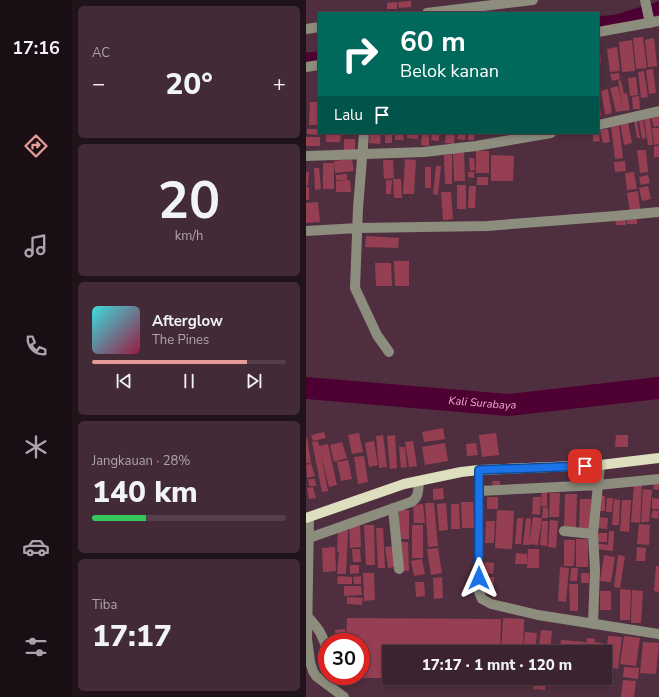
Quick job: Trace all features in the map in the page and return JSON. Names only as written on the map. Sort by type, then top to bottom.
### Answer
[{"type":"main road","points":[[307,518],[404,484],[461,472],[600,465],[659,458]]},
{"type":"street","points":[[435,12],[533,0]]},
{"type":"street","points":[[599,32],[652,20],[645,0]]},
{"type":"street","points":[[306,29],[318,27]]},
{"type":"street","points":[[306,67],[318,65]]},
{"type":"street","points":[[599,125],[659,110]]},
{"type":"street","points":[[364,134],[355,288],[377,335],[389,352]]},
{"type":"street","points":[[306,156],[424,152],[476,146],[545,134]]},
{"type":"street","points":[[306,231],[358,228],[487,226],[659,212]]},
{"type":"street","points":[[593,624],[595,570],[593,534],[600,465]]},
{"type":"street","points":[[479,470],[479,592],[482,599],[491,604],[532,614],[659,634]]},
{"type":"street","points":[[479,491],[659,479]]},
{"type":"street","points":[[307,539],[416,499],[418,496],[419,481]]},
{"type":"street","points":[[393,508],[399,569]]},
{"type":"street","points":[[307,518],[307,648],[313,672],[316,676],[344,697]]},
{"type":"street","points":[[564,531],[593,534]]},
{"type":"street","points":[[307,616],[321,633]]},
{"type":"building","points":[[411,1],[411,7],[399,8],[398,2]]},
{"type":"building","points":[[397,2],[397,9],[387,9],[387,3]]},
{"type":"building","points":[[643,37],[647,68],[636,69],[633,38]]},
{"type":"building","points":[[654,38],[657,66],[648,67],[645,40]]},
{"type":"building","points":[[632,40],[635,71],[622,72],[619,42]]},
{"type":"building","points":[[599,43],[601,63],[599,63]]},
{"type":"building","points":[[617,47],[620,71],[610,72],[607,49]]},
{"type":"building","points":[[653,69],[656,93],[649,94],[646,70]]},
{"type":"building","points":[[644,71],[648,97],[641,98],[638,72]]},
{"type":"building","points":[[619,73],[620,79],[612,81],[610,74]]},
{"type":"building","points":[[636,77],[638,95],[630,96],[628,78]]},
{"type":"building","points":[[621,80],[624,94],[627,93],[630,110],[616,112],[610,88],[618,86],[623,106],[618,81]]},
{"type":"building","points":[[608,89],[612,113],[605,115],[601,91]]},
{"type":"building","points":[[639,96],[640,109],[633,109],[632,97]]},
{"type":"building","points":[[599,97],[601,116],[599,117]]},
{"type":"building","points":[[310,102],[318,102],[317,125],[309,125]]},
{"type":"building","points":[[659,115],[659,126],[654,127],[651,117]]},
{"type":"building","points":[[650,118],[653,145],[648,145],[644,119]]},
{"type":"building","points":[[637,120],[640,138],[637,138],[634,121]]},
{"type":"building","points":[[643,120],[646,138],[642,139],[639,121]]},
{"type":"building","points":[[628,122],[632,143],[624,145],[620,123]]},
{"type":"building","points":[[619,125],[623,158],[615,159],[611,126]]},
{"type":"building","points":[[652,128],[659,128],[659,144],[654,145]]},
{"type":"building","points":[[307,129],[318,129],[318,134],[320,135],[307,134]]},
{"type":"building","points":[[608,129],[610,142],[603,143],[600,130]]},
{"type":"building","points":[[326,134],[341,134],[340,142],[326,142]]},
{"type":"building","points":[[370,134],[381,134],[380,144],[369,143]]},
{"type":"building","points":[[385,134],[392,134],[392,143],[385,143]]},
{"type":"building","points":[[395,134],[403,134],[404,140],[395,140]]},
{"type":"building","points":[[407,134],[418,134],[418,139],[407,138]]},
{"type":"building","points":[[422,134],[429,134],[429,146],[421,145]]},
{"type":"building","points":[[432,134],[439,134],[439,141],[431,140]]},
{"type":"building","points":[[446,134],[455,134],[454,144],[445,143]]},
{"type":"building","points":[[458,134],[466,134],[465,140],[457,139]]},
{"type":"building","points":[[468,134],[475,134],[474,140],[468,140]]},
{"type":"building","points":[[599,134],[600,141],[593,142],[593,135]]},
{"type":"building","points":[[306,137],[320,137],[320,146],[306,146]]},
{"type":"building","points":[[344,139],[355,139],[355,151],[344,151]]},
{"type":"building","points":[[654,146],[659,146],[659,157],[654,157]]},
{"type":"building","points":[[637,150],[646,150],[648,172],[640,173]]},
{"type":"building","points":[[476,151],[489,151],[489,173],[476,173]]},
{"type":"building","points":[[464,152],[465,181],[454,181],[453,153]]},
{"type":"building","points":[[452,154],[452,184],[445,184],[444,155]]},
{"type":"building","points":[[491,155],[514,156],[513,181],[491,181]]},
{"type":"building","points":[[469,158],[474,158],[475,170],[470,171]]},
{"type":"building","points":[[352,159],[354,171],[335,173],[334,161]]},
{"type":"building","points":[[405,159],[416,160],[414,194],[403,194]]},
{"type":"building","points":[[383,160],[393,160],[394,178],[384,179]]},
{"type":"building","points":[[625,161],[626,171],[615,172],[614,162]]},
{"type":"building","points":[[323,163],[334,163],[334,189],[323,189]]},
{"type":"building","points":[[436,166],[441,166],[438,195],[433,194]]},
{"type":"building","points":[[425,167],[431,167],[431,188],[425,188]]},
{"type":"building","points":[[314,168],[319,168],[321,189],[315,190]]},
{"type":"building","points":[[306,172],[309,172],[308,186],[306,186]]},
{"type":"building","points":[[468,172],[474,172],[474,178],[468,177]]},
{"type":"building","points":[[634,172],[637,189],[627,190],[625,173]]},
{"type":"building","points":[[347,174],[347,180],[336,180],[336,175]]},
{"type":"building","points":[[648,175],[650,183],[641,185],[639,177]]},
{"type":"building","points":[[477,177],[488,177],[488,185],[477,185]]},
{"type":"building","points":[[393,179],[401,179],[402,198],[394,198]]},
{"type":"building","points":[[350,180],[351,192],[336,192],[336,181]]},
{"type":"building","points":[[386,180],[392,180],[391,194],[386,194]]},
{"type":"building","points":[[457,185],[466,185],[466,209],[457,209]]},
{"type":"building","points":[[469,186],[476,186],[475,208],[468,208]]},
{"type":"building","points":[[648,186],[651,199],[642,201],[639,188]]},
{"type":"building","points":[[306,187],[309,187],[309,200],[306,200]]},
{"type":"building","points":[[638,191],[640,209],[630,211],[627,193]]},
{"type":"building","points":[[441,192],[451,192],[453,219],[443,220]]},
{"type":"building","points":[[318,202],[320,222],[306,223],[306,203]]},
{"type":"building","points":[[626,217],[626,225],[616,225],[615,218]]},
{"type":"building","points":[[627,218],[637,218],[637,224],[627,224]]},
{"type":"building","points":[[366,236],[399,238],[398,248],[365,247]]},
{"type":"building","points":[[394,261],[409,261],[409,286],[395,286]]},
{"type":"building","points":[[375,263],[391,263],[392,286],[376,286]]},
{"type":"building","points":[[443,428],[445,439],[424,442],[422,432]]},
{"type":"building","points":[[324,432],[326,438],[313,441],[311,435]]},
{"type":"building","points":[[359,433],[363,452],[352,454],[348,435]]},
{"type":"building","points":[[496,433],[499,455],[482,457],[479,435]]},
{"type":"building","points":[[383,435],[387,467],[379,468],[376,436]]},
{"type":"building","points":[[395,435],[397,468],[390,469],[387,436]]},
{"type":"building","points":[[616,435],[628,435],[628,447],[615,447]]},
{"type":"building","points":[[307,437],[311,463],[306,463]]},
{"type":"building","points":[[318,441],[319,446],[328,444],[337,485],[329,487],[321,455],[328,491],[322,492],[312,442]]},
{"type":"building","points":[[374,441],[378,465],[369,467],[365,443]]},
{"type":"building","points":[[413,441],[417,466],[409,467],[405,442]]},
{"type":"building","points":[[342,442],[347,458],[334,462],[330,445]]},
{"type":"building","points":[[445,443],[448,461],[425,465],[422,447]]},
{"type":"building","points":[[476,443],[478,455],[467,456],[466,444]]},
{"type":"building","points":[[399,447],[405,447],[407,467],[401,468]]},
{"type":"building","points":[[364,456],[368,482],[358,484],[354,457]]},
{"type":"building","points":[[348,460],[352,479],[341,481],[337,462]]},
{"type":"building","points":[[311,463],[315,476],[307,478],[306,465]]},
{"type":"building","points":[[308,479],[315,479],[316,486],[309,486]]},
{"type":"building","points":[[492,481],[500,481],[500,488],[493,489]]},
{"type":"building","points":[[654,482],[659,483],[659,490],[653,489]]},
{"type":"building","points":[[634,485],[642,486],[640,523],[631,522]]},
{"type":"building","points":[[313,487],[316,498],[309,499],[307,488]]},
{"type":"building","points":[[443,488],[444,499],[433,500],[433,489]]},
{"type":"building","points":[[542,489],[547,489],[547,507],[541,506]]},
{"type":"building","points":[[643,489],[652,490],[649,522],[641,522]]},
{"type":"building","points":[[550,493],[560,493],[559,517],[549,517]]},
{"type":"building","points":[[565,494],[577,494],[576,529],[564,528]]},
{"type":"building","points":[[599,495],[605,496],[605,511],[598,511]]},
{"type":"building","points":[[487,497],[498,497],[498,509],[487,509]]},
{"type":"building","points":[[533,497],[541,497],[540,515],[532,514]]},
{"type":"building","points":[[607,498],[613,498],[612,512],[606,512]]},
{"type":"building","points":[[652,498],[659,499],[659,509],[652,509]]},
{"type":"building","points":[[580,499],[591,499],[590,530],[579,529]]},
{"type":"building","points":[[614,499],[620,500],[619,525],[612,525]]},
{"type":"building","points":[[622,500],[631,500],[629,532],[620,531]]},
{"type":"building","points":[[461,502],[473,502],[474,528],[462,528]]},
{"type":"building","points":[[425,503],[434,503],[438,546],[428,547]]},
{"type":"building","points":[[446,503],[448,530],[439,531],[437,504]]},
{"type":"building","points":[[423,504],[425,523],[414,523],[413,505]]},
{"type":"building","points":[[451,504],[459,504],[460,529],[451,529]]},
{"type":"building","points":[[543,507],[548,508],[548,518],[542,518]]},
{"type":"building","points":[[399,510],[409,510],[409,539],[399,539]]},
{"type":"building","points":[[497,510],[514,511],[512,549],[495,548]]},
{"type":"building","points":[[653,510],[659,511],[658,519],[651,517]]},
{"type":"building","points":[[533,517],[542,518],[538,545],[529,544]]},
{"type":"building","points":[[597,517],[608,518],[607,529],[596,528]]},
{"type":"building","points":[[517,518],[523,518],[521,544],[515,544]]},
{"type":"building","points":[[526,518],[531,519],[529,545],[523,545]]},
{"type":"building","points":[[550,520],[558,521],[556,548],[548,547]]},
{"type":"building","points":[[486,521],[495,521],[494,543],[485,543]]},
{"type":"building","points":[[542,521],[548,521],[547,546],[540,545]]},
{"type":"building","points":[[639,524],[650,525],[649,545],[637,544]]},
{"type":"building","points":[[360,525],[361,547],[350,548],[349,526]]},
{"type":"building","points":[[364,525],[374,525],[375,565],[366,565]]},
{"type":"building","points":[[412,525],[423,525],[423,558],[412,558]]},
{"type":"building","points":[[376,528],[383,528],[385,568],[378,568]]},
{"type":"building","points":[[338,529],[348,530],[346,574],[337,574],[339,552],[337,552]]},
{"type":"building","points":[[609,531],[614,531],[613,551],[596,549],[596,543],[608,545]]},
{"type":"building","points":[[597,533],[607,533],[607,542],[597,542]]},
{"type":"building","points":[[576,539],[588,539],[588,567],[576,567]]},
{"type":"building","points":[[564,540],[575,540],[574,566],[564,566]]},
{"type":"building","points":[[400,542],[408,542],[409,571],[402,571]]},
{"type":"building","points":[[393,546],[395,567],[388,568],[385,547]]},
{"type":"building","points":[[335,547],[336,571],[323,572],[322,548]]},
{"type":"building","points":[[637,547],[646,548],[645,561],[636,561]]},
{"type":"building","points":[[438,548],[442,573],[431,575],[427,549]]},
{"type":"building","points":[[352,549],[360,549],[361,562],[353,562]]},
{"type":"building","points":[[528,549],[539,549],[539,568],[527,568]]},
{"type":"building","points":[[516,553],[527,554],[527,564],[515,564]]},
{"type":"building","points":[[604,555],[615,557],[611,582],[600,581]]},
{"type":"building","points":[[618,555],[625,556],[620,588],[614,587]]},
{"type":"building","points":[[422,559],[425,574],[414,576],[411,561]]},
{"type":"building","points":[[483,562],[494,563],[493,574],[482,573]]},
{"type":"building","points":[[350,565],[359,565],[359,573],[350,574]]},
{"type":"building","points":[[656,566],[659,566],[659,592],[654,591]]},
{"type":"building","points":[[560,567],[569,568],[566,602],[558,601]]},
{"type":"building","points":[[571,568],[578,568],[577,581],[570,581]]},
{"type":"building","points":[[363,573],[374,573],[375,600],[364,601]]},
{"type":"building","points":[[581,573],[589,573],[589,583],[581,583]]},
{"type":"building","points":[[338,576],[352,577],[352,584],[337,584]]},
{"type":"building","points":[[361,576],[361,584],[354,584],[353,577]]},
{"type":"building","points":[[442,577],[443,598],[434,599],[433,578]]},
{"type":"building","points":[[483,577],[494,577],[494,587],[482,586]]},
{"type":"building","points":[[415,582],[424,582],[425,596],[416,597]]},
{"type":"building","points":[[569,584],[578,584],[578,611],[570,611]]},
{"type":"building","points":[[344,586],[361,586],[362,595],[344,596]]},
{"type":"building","points":[[620,589],[631,590],[630,620],[620,620]]},
{"type":"building","points":[[632,590],[643,591],[641,623],[631,623]]},
{"type":"building","points":[[600,591],[611,591],[611,610],[600,610]]},
{"type":"building","points":[[347,597],[363,598],[362,605],[347,604]]},
{"type":"building","points":[[347,618],[501,619],[500,645],[382,645],[382,678],[370,678],[370,633],[346,633]]},
{"type":"building","points":[[503,618],[524,619],[523,645],[501,645]]},
{"type":"building","points":[[345,629],[345,633],[335,633],[335,630]]},
{"type":"building","points":[[541,630],[552,631],[551,645],[539,645]]},
{"type":"building","points":[[525,632],[537,633],[536,645],[524,645]]},
{"type":"building","points":[[608,636],[622,637],[618,669],[612,668],[612,645],[607,645]]},
{"type":"building","points":[[624,636],[640,638],[636,666],[620,664]]},
{"type":"building","points":[[587,638],[595,639],[595,645],[586,645]]},
{"type":"building","points":[[561,640],[586,642],[586,645],[560,645]]},
{"type":"building","points":[[595,642],[605,644],[605,645],[595,645]]},
{"type":"building","points":[[643,642],[659,643],[656,674],[640,673]]},
{"type":"building","points":[[624,667],[639,668],[638,679],[623,677]]},
{"type":"building","points":[[623,680],[636,681],[634,697],[621,697]]},
{"type":"building","points":[[534,685],[545,685],[545,690],[533,689]]},
{"type":"waterway","points":[[599,23],[617,21],[659,8]]},
{"type":"waterway","points":[[306,59],[318,58]]},
{"type":"waterway","name":"Kali Surabaya","points":[[306,388],[508,405],[659,388]]},
{"type":"route","points":[[479,578],[479,470],[585,466]]}]
